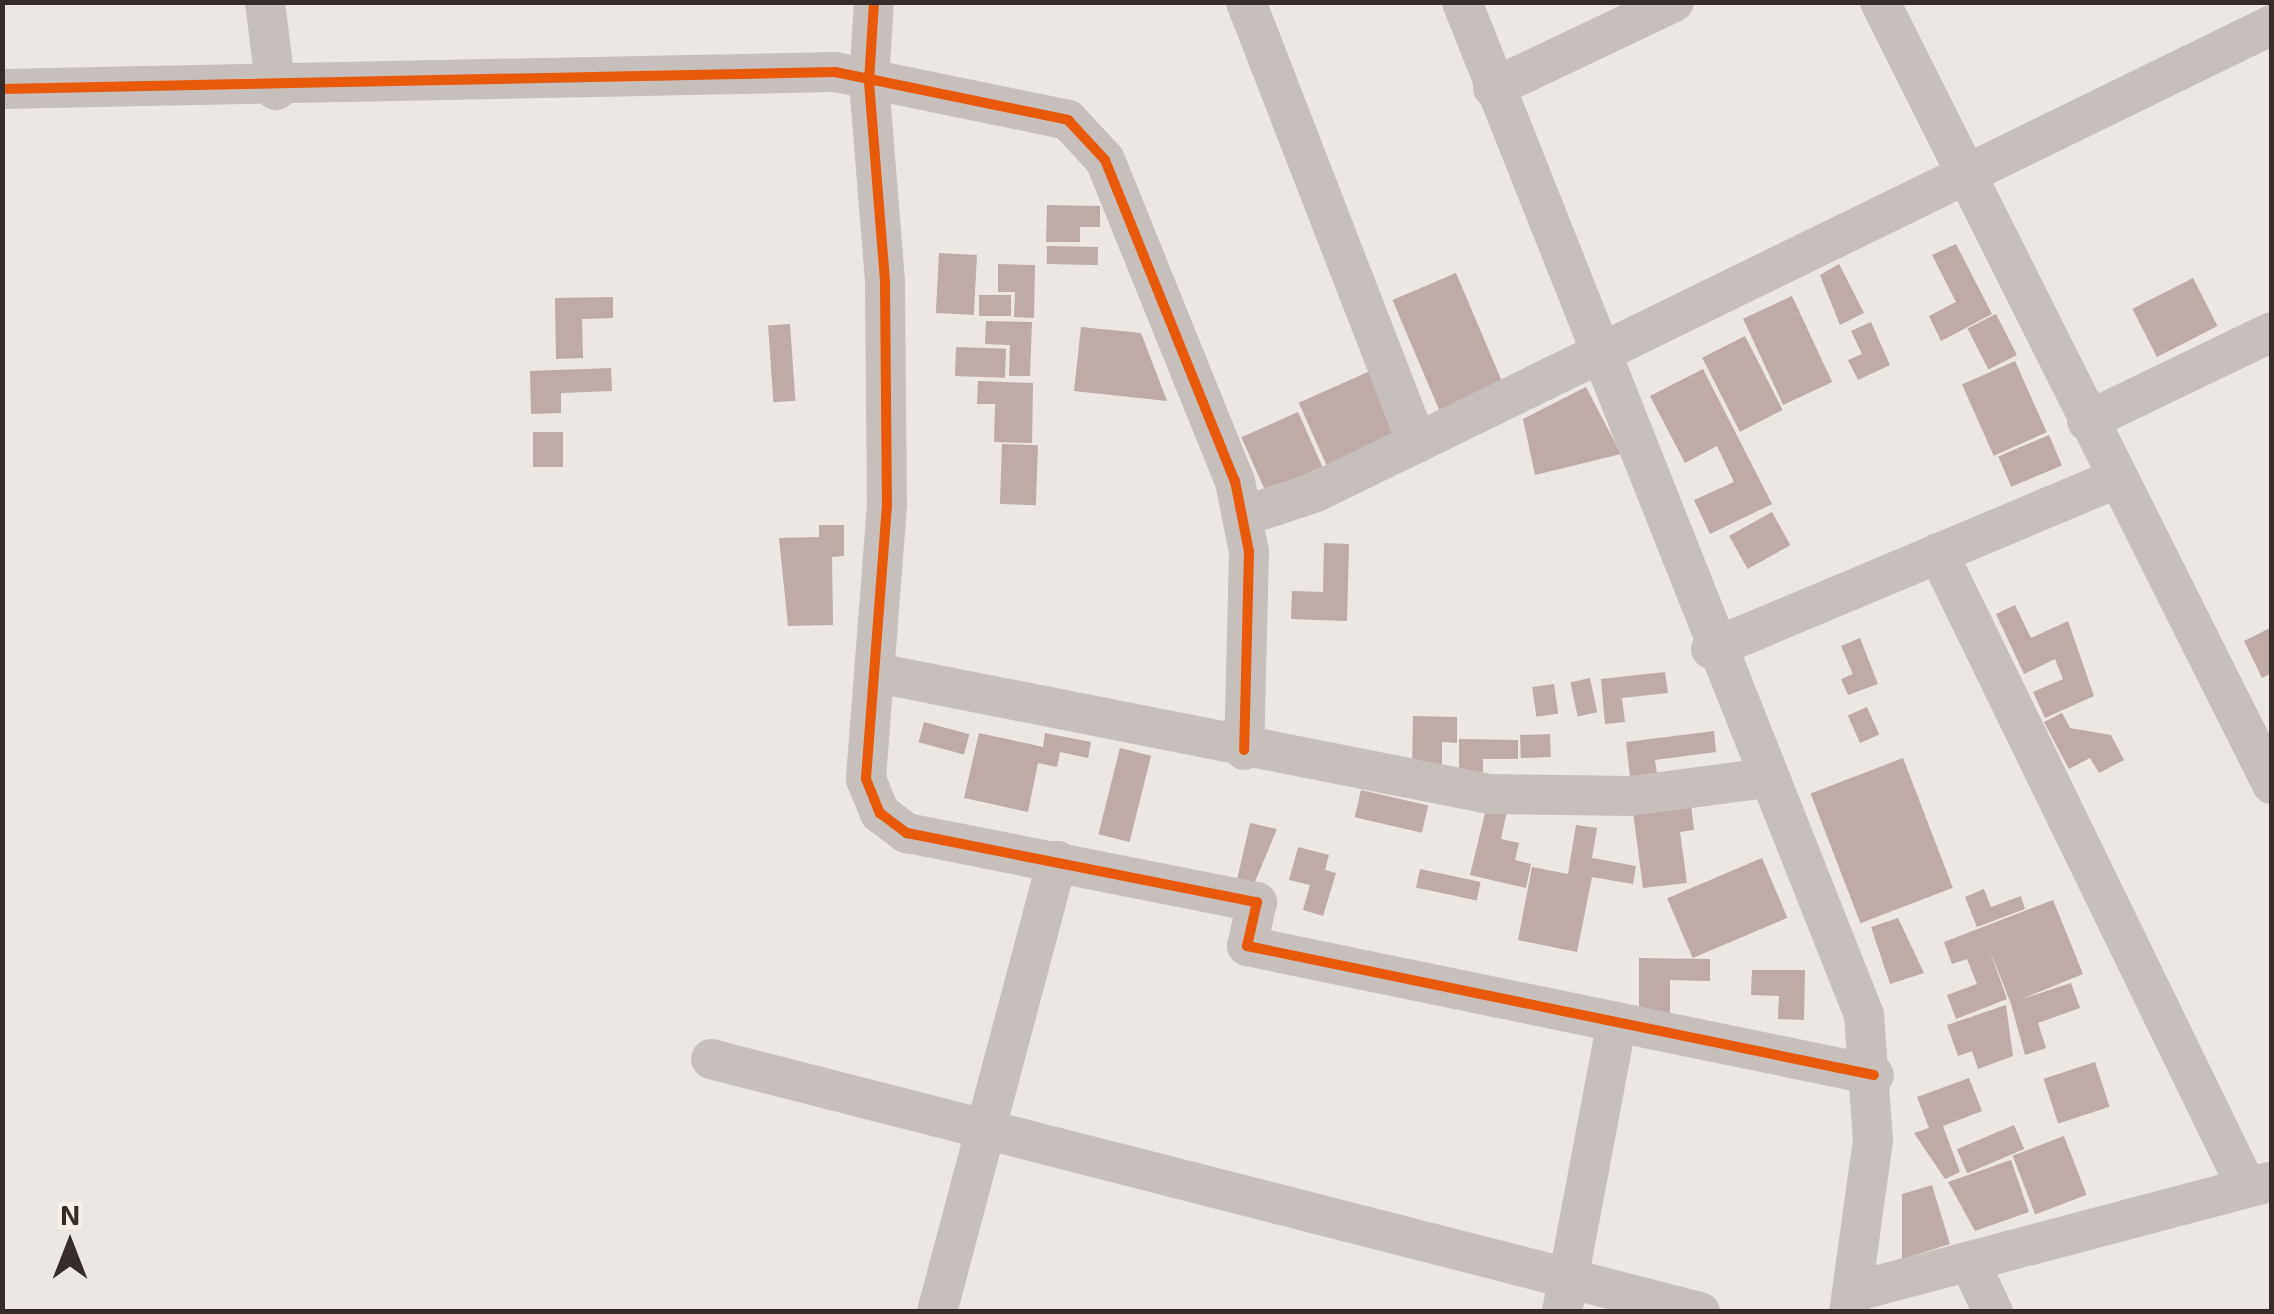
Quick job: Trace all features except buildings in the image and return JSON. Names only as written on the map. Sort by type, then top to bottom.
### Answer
[{"type":"street","points":[[265,2],[276,90]]},
{"type":"street","points":[[874,2],[869,82],[888,389],[877,673],[866,779],[880,813],[907,833],[1257,902],[1247,946],[1874,1075]]},
{"type":"street","points":[[1246,2],[1417,444]]},
{"type":"street","points":[[1462,2],[1711,649],[1854,986],[1874,1075],[1851,1302],[1970,1264],[2259,1185],[1938,553]]},
{"type":"street","points":[[1494,88],[1674,2]]},
{"type":"street","points":[[1880,2],[2115,479],[2272,784]]},
{"type":"street","points":[[1244,516],[1417,444],[1967,178],[2272,25]]},
{"type":"street","points":[[2,89],[276,90],[835,72],[869,82],[1051,116],[1092,138],[1244,516],[1244,750]]},
{"type":"street","points":[[2087,421],[2272,332]]},
{"type":"street","points":[[1711,649],[2115,479]]},
{"type":"street","points":[[877,673],[1244,750],[1532,798],[1767,778]]},
{"type":"street","points":[[937,1312],[1057,861]]},
{"type":"street","points":[[1566,1296],[1617,1022]]},
{"type":"street","points":[[711,1059],[985,1131],[1566,1296],[1700,1312]]},
{"type":"street","points":[[1970,1264],[1993,1312]]},
{"type":"cycle path","points":[[874,2],[869,82],[885,283],[887,505],[866,779],[880,813],[907,833],[1257,902],[1247,946],[1874,1075]]},
{"type":"cycle path","points":[[2,89],[835,72],[1068,120],[1105,160],[1235,481],[1249,552],[1244,750]]}]
